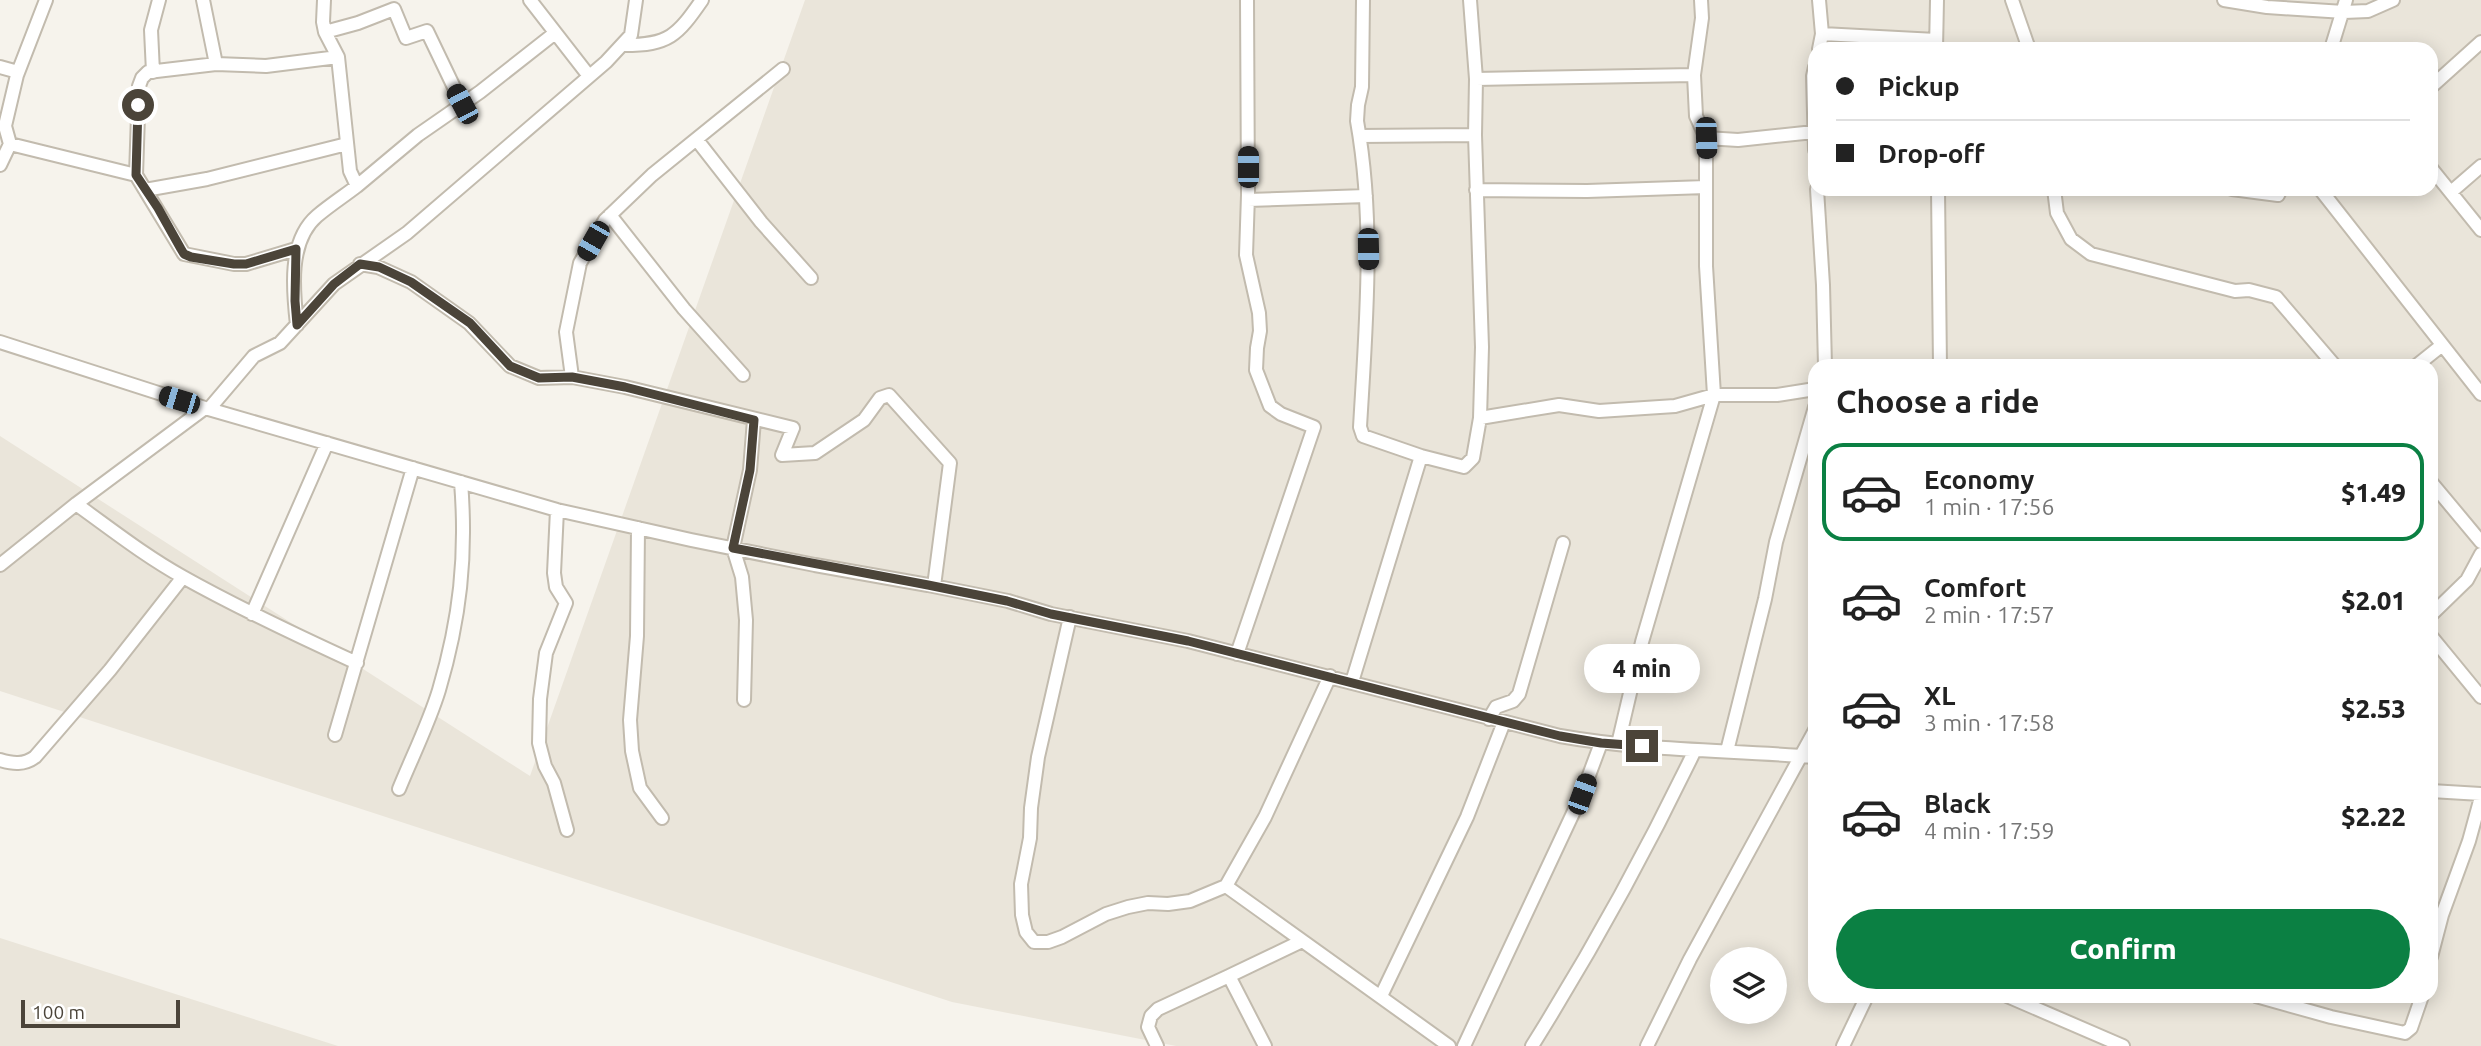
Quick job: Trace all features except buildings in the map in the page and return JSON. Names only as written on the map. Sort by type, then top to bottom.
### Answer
[{"type":"street","points":[[0,165],[10,144],[5,126],[18,72],[46,0]]},
{"type":"street","points":[[153,72],[151,30],[159,0]]},
{"type":"street","points":[[203,0],[216,64]]},
{"type":"street","points":[[324,0],[323,22],[325,32],[338,57],[347,144],[351,171],[357,186]]},
{"type":"street","points":[[530,0],[589,76]]},
{"type":"street","points":[[0,565],[76,504],[207,408],[254,356],[280,343],[334,284],[417,224],[541,120],[624,45],[631,35],[636,0]]},
{"type":"street","points":[[624,45],[656,44],[667,39],[688,21],[702,0]]},
{"type":"street","points":[[1237,654],[1314,426],[1281,414],[1270,406],[1256,370],[1256,348],[1261,331],[1246,255],[1247,0]]},
{"type":"street","points":[[1363,0],[1362,87],[1357,113],[1366,196],[1368,274],[1360,427],[1363,436],[1421,456],[1464,467],[1469,465],[1475,447],[1480,418],[1482,346],[1476,190],[1476,79],[1470,0]]},
{"type":"street","points":[[1618,744],[1642,642],[1714,395],[1706,266],[1706,138],[1696,116],[1694,75],[1701,29],[1701,0]]},
{"type":"street","points":[[1819,0],[1820,42]]},
{"type":"street","points":[[1936,42],[1937,0]]},
{"type":"street","points":[[2012,0],[2027,42]]},
{"type":"street","points":[[2224,0],[2267,7],[2345,6],[2368,11],[2393,0]]},
{"type":"street","points":[[2333,42],[2345,6]]},
{"type":"street","points":[[325,32],[394,9],[406,38],[427,31],[462,104]]},
{"type":"street","points":[[297,325],[296,249],[315,218],[418,135],[555,33]]},
{"type":"street","points":[[1822,34],[1905,42]]},
{"type":"street","points":[[2438,81],[2481,42]]},
{"type":"street","points":[[296,249],[246,264],[184,254],[136,175],[139,86],[142,78],[153,72],[216,64],[266,66],[338,57]]},
{"type":"street","points":[[0,67],[18,72]]},
{"type":"street","points":[[572,377],[566,332],[580,263],[610,215],[652,175],[783,69]]},
{"type":"street","points":[[1476,79],[1694,75]]},
{"type":"street","points":[[1706,138],[1738,140],[1808,133]]},
{"type":"street","points":[[1360,136],[1475,135]]},
{"type":"street","points":[[698,139],[761,222],[811,278]]},
{"type":"street","points":[[10,144],[136,175]]},
{"type":"street","points":[[145,190],[233,173],[347,144]]},
{"type":"street","points":[[2451,192],[2481,166]]},
{"type":"street","points":[[2438,176],[2481,230]]},
{"type":"street","points":[[1476,190],[1587,191],[1706,187]]},
{"type":"street","points":[[1248,200],[1366,196]]},
{"type":"street","points":[[1817,196],[1825,359]]},
{"type":"street","points":[[1938,196],[1940,359]]},
{"type":"street","points":[[2055,196],[2057,213],[2071,239],[2091,254],[2235,291],[2249,290],[2276,296],[2329,359]]},
{"type":"street","points":[[2325,196],[2481,394]]},
{"type":"street","points":[[610,215],[684,309],[743,375]]},
{"type":"street","points":[[360,264],[379,267],[411,282],[470,323],[510,366],[539,378],[572,377],[625,387],[793,428],[782,455],[815,453],[864,420],[880,398],[889,395],[950,463],[934,586]]},
{"type":"street","points":[[0,342],[207,408],[557,510],[733,548],[934,586],[1188,641],[1489,719],[1601,743],[1808,756],[1690,959],[1647,1046]]},
{"type":"street","points":[[2425,359],[2441,346]]},
{"type":"street","points":[[1480,418],[1559,405],[1599,411],[1675,406],[1714,395],[1777,395],[1808,390]]},
{"type":"street","points":[[744,700],[746,620],[742,577],[733,548],[750,470],[754,420]]},
{"type":"street","points":[[1727,751],[1768,588],[1776,541],[1808,431]]},
{"type":"street","points":[[252,614],[327,443]]},
{"type":"street","points":[[1352,682],[1421,456]]},
{"type":"street","points":[[335,735],[413,468]]},
{"type":"street","points":[[399,789],[439,691],[453,634],[464,568],[461,482]]},
{"type":"street","points":[[2438,500],[2481,542]]},
{"type":"street","points":[[76,504],[139,550],[183,577],[252,614],[357,663]]},
{"type":"street","points":[[557,510],[554,573],[556,587],[566,603],[545,653],[539,743],[567,830]]},
{"type":"street","points":[[638,528],[638,610],[631,694],[631,741],[640,788],[662,818]]},
{"type":"street","points":[[1489,719],[1496,707],[1513,701],[1519,694],[1563,543]]},
{"type":"street","points":[[2438,608],[2467,580],[2481,554]]},
{"type":"street","points":[[0,760],[15,764],[35,757],[110,670],[183,577]]},
{"type":"street","points":[[1070,617],[1038,757],[1030,838],[1021,884],[1022,915],[1026,932],[1034,942],[1048,942],[1106,914],[1128,907],[1191,901],[1226,886],[1265,817],[1330,676]]},
{"type":"street","points":[[2438,645],[2481,697]]},
{"type":"street","points":[[1381,996],[1461,829],[1504,722]]},
{"type":"street","points":[[1464,1046],[1582,794],[1601,743]]},
{"type":"street","points":[[1532,1046],[1579,971],[1639,863],[1695,750]]},
{"type":"street","points":[[2438,791],[2481,796],[2469,841],[2438,930]]},
{"type":"street","points":[[1226,886],[1449,1046]]},
{"type":"street","points":[[1157,1046],[1148,1027],[1151,1016],[1158,1009],[1302,941]]},
{"type":"street","points":[[1229,976],[1265,1046]]},
{"type":"street","points":[[1847,1045],[1864,1003]]},
{"type":"street","points":[[2023,1003],[2123,1046]]},
{"type":"street","points":[[2281,1003],[2405,1033],[2411,1028],[2420,1003]]},
{"type":"shaded area","points":[[805,0],[2481,0],[2481,1046],[1176,1046],[952,1002],[0,691],[0,436],[530,776]]},
{"type":"shaded area","points":[[0,938],[338,1046],[0,1046]]},
{"type":"route","points":[[138,105],[136,175],[184,254],[246,264],[296,249],[297,325],[334,284],[360,264],[379,267],[411,282],[470,323],[510,366],[539,378],[572,377],[625,387],[754,420],[750,470],[733,548],[1007,601],[1051,614],[1188,641],[1560,736],[1642,746]]}]
